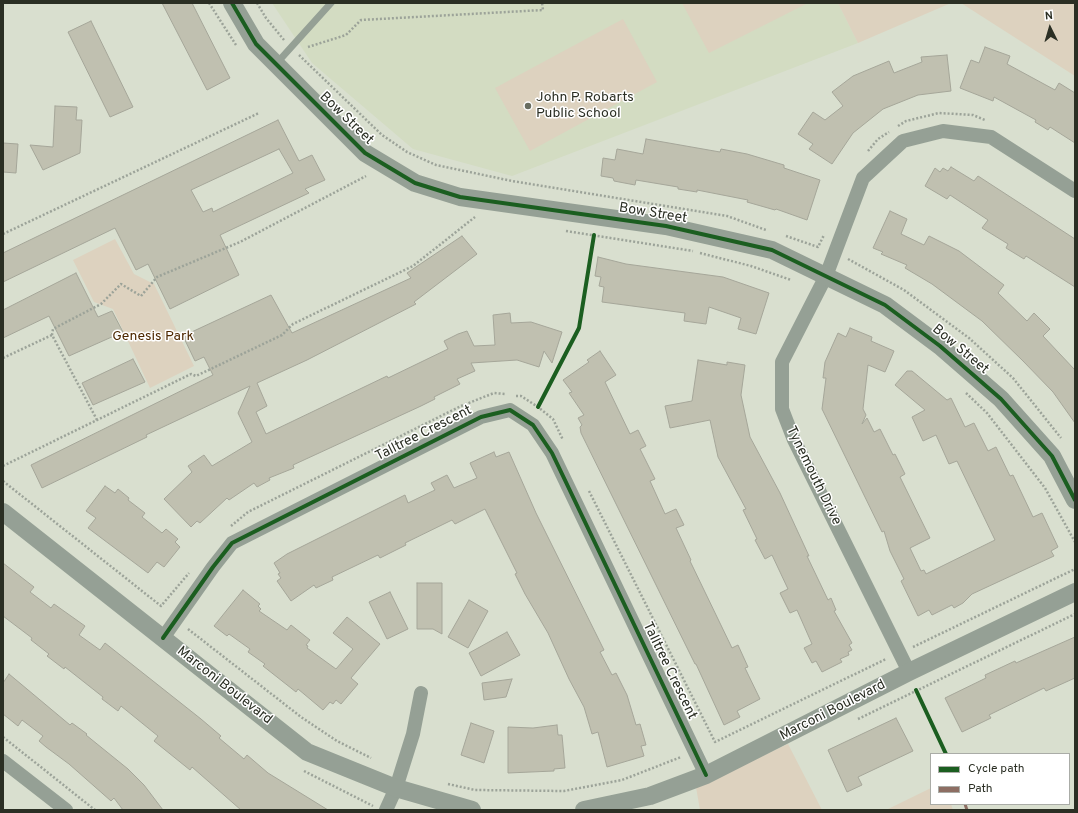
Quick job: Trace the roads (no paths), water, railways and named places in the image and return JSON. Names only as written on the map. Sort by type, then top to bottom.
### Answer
[{"type":"street","name":"Bow Street","points":[[232,3],[256,44],[364,153],[415,183],[460,197],[682,229],[772,250],[885,306],[940,346],[1001,399],[1052,456],[1075,500]]},
{"type":"street","name":"Tynemouth Drive","points":[[909,672],[794,440],[782,409],[782,362],[826,276],[863,178],[903,141],[943,130],[991,137],[1075,191]]},
{"type":"street","name":"Talltree Crescent","points":[[163,638],[213,566],[232,543],[481,417],[510,410],[533,425],[552,453],[706,775]]},
{"type":"street","name":"Marconi Boulevard","points":[[3,512],[307,752],[396,788],[472,810]]},
{"type":"street","name":"Marconi Boulevard","points":[[584,810],[650,796],[706,775],[909,672],[1075,592]]},
{"type":"street","points":[[386,810],[396,788],[413,734],[421,693]]},
{"type":"street","points":[[3,762],[66,810]]},
{"type":"lane","points":[[276,64],[331,3]]},
{"type":"place","name":"John P. Robarts Public School","points":[[528,106]]},
{"type":"park label","name":"Genesis Park","points":[[153,337]]}]
